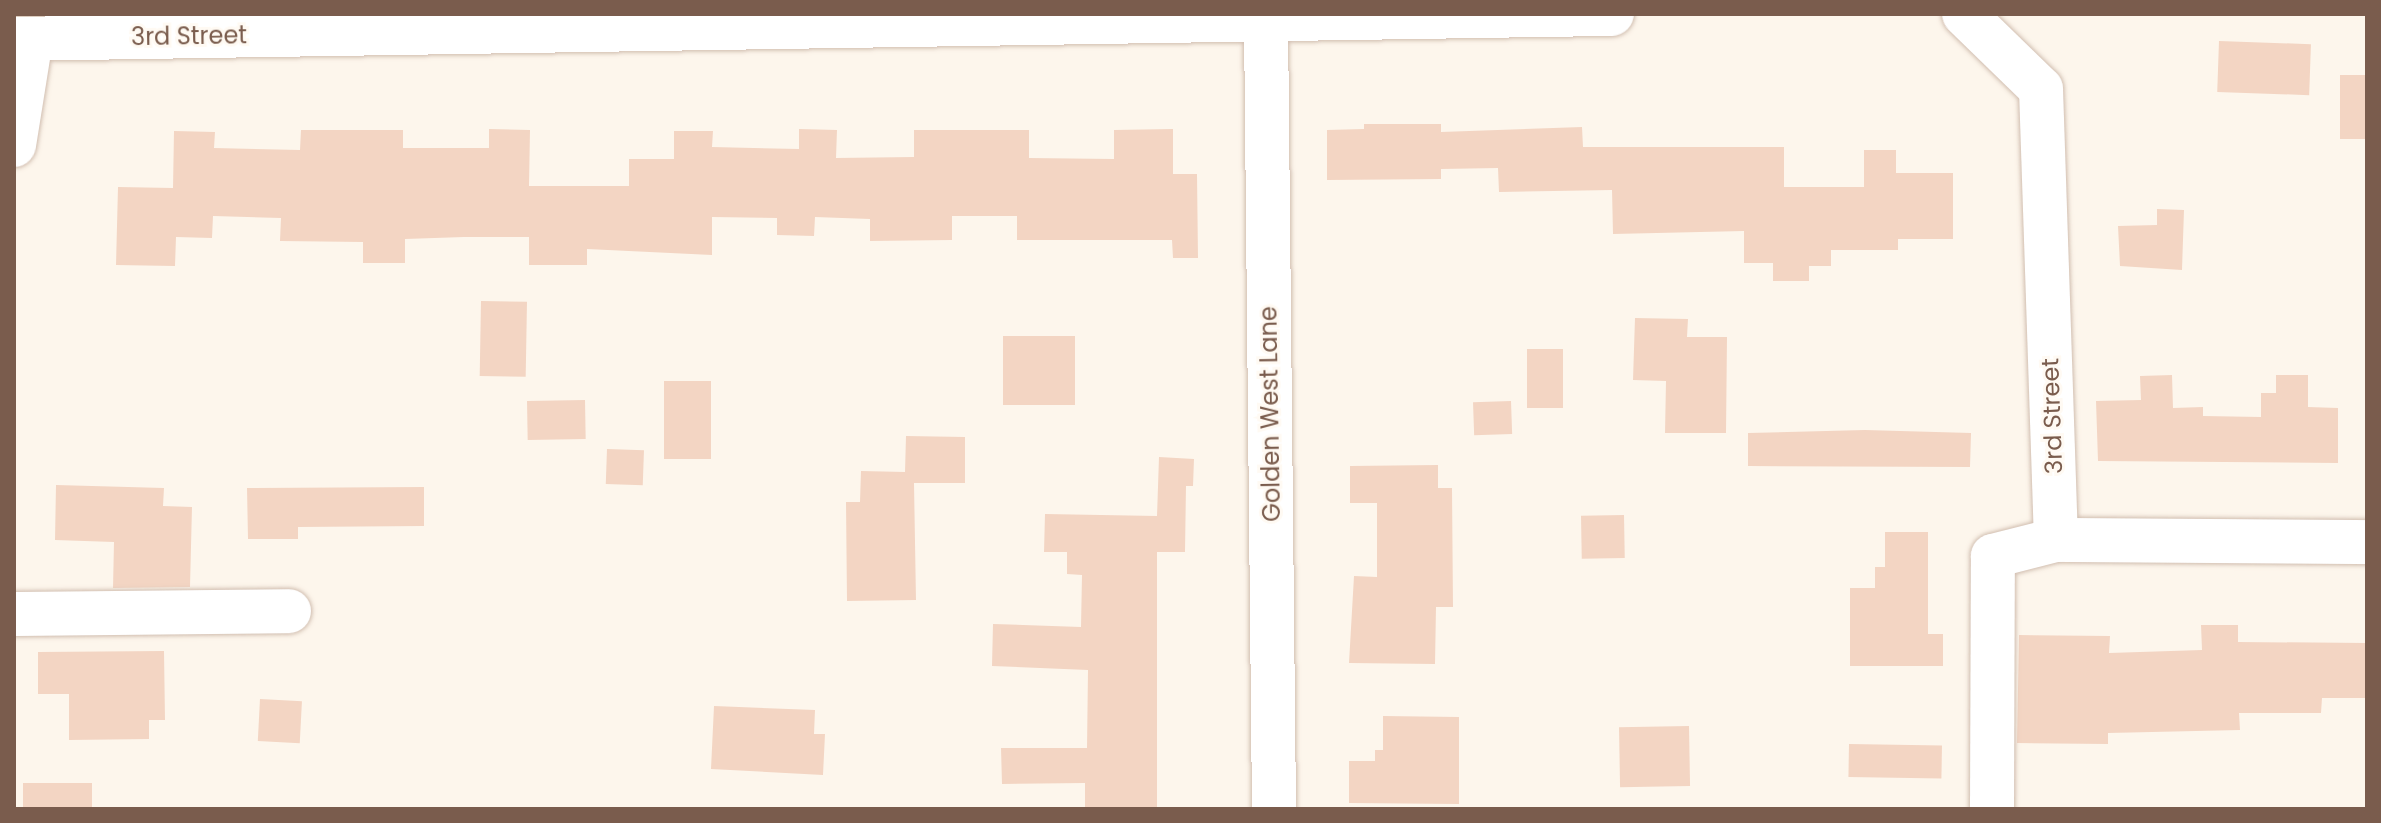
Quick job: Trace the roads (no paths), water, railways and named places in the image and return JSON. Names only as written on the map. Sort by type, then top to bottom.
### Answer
[{"type":"street","name":"3rd Street","points":[[23,39],[112,26],[1266,20],[1612,14]]},
{"type":"street","name":"3rd Street","points":[[1964,14],[2041,89],[2056,540]]},
{"type":"street","name":"Golden West Lane","points":[[1266,20],[1274,809]]},
{"type":"street","points":[[14,145],[23,39]]},
{"type":"street","points":[[1992,809],[1993,556],[2056,540],[2367,542]]},
{"type":"street","points":[[14,614],[289,611]]}]
